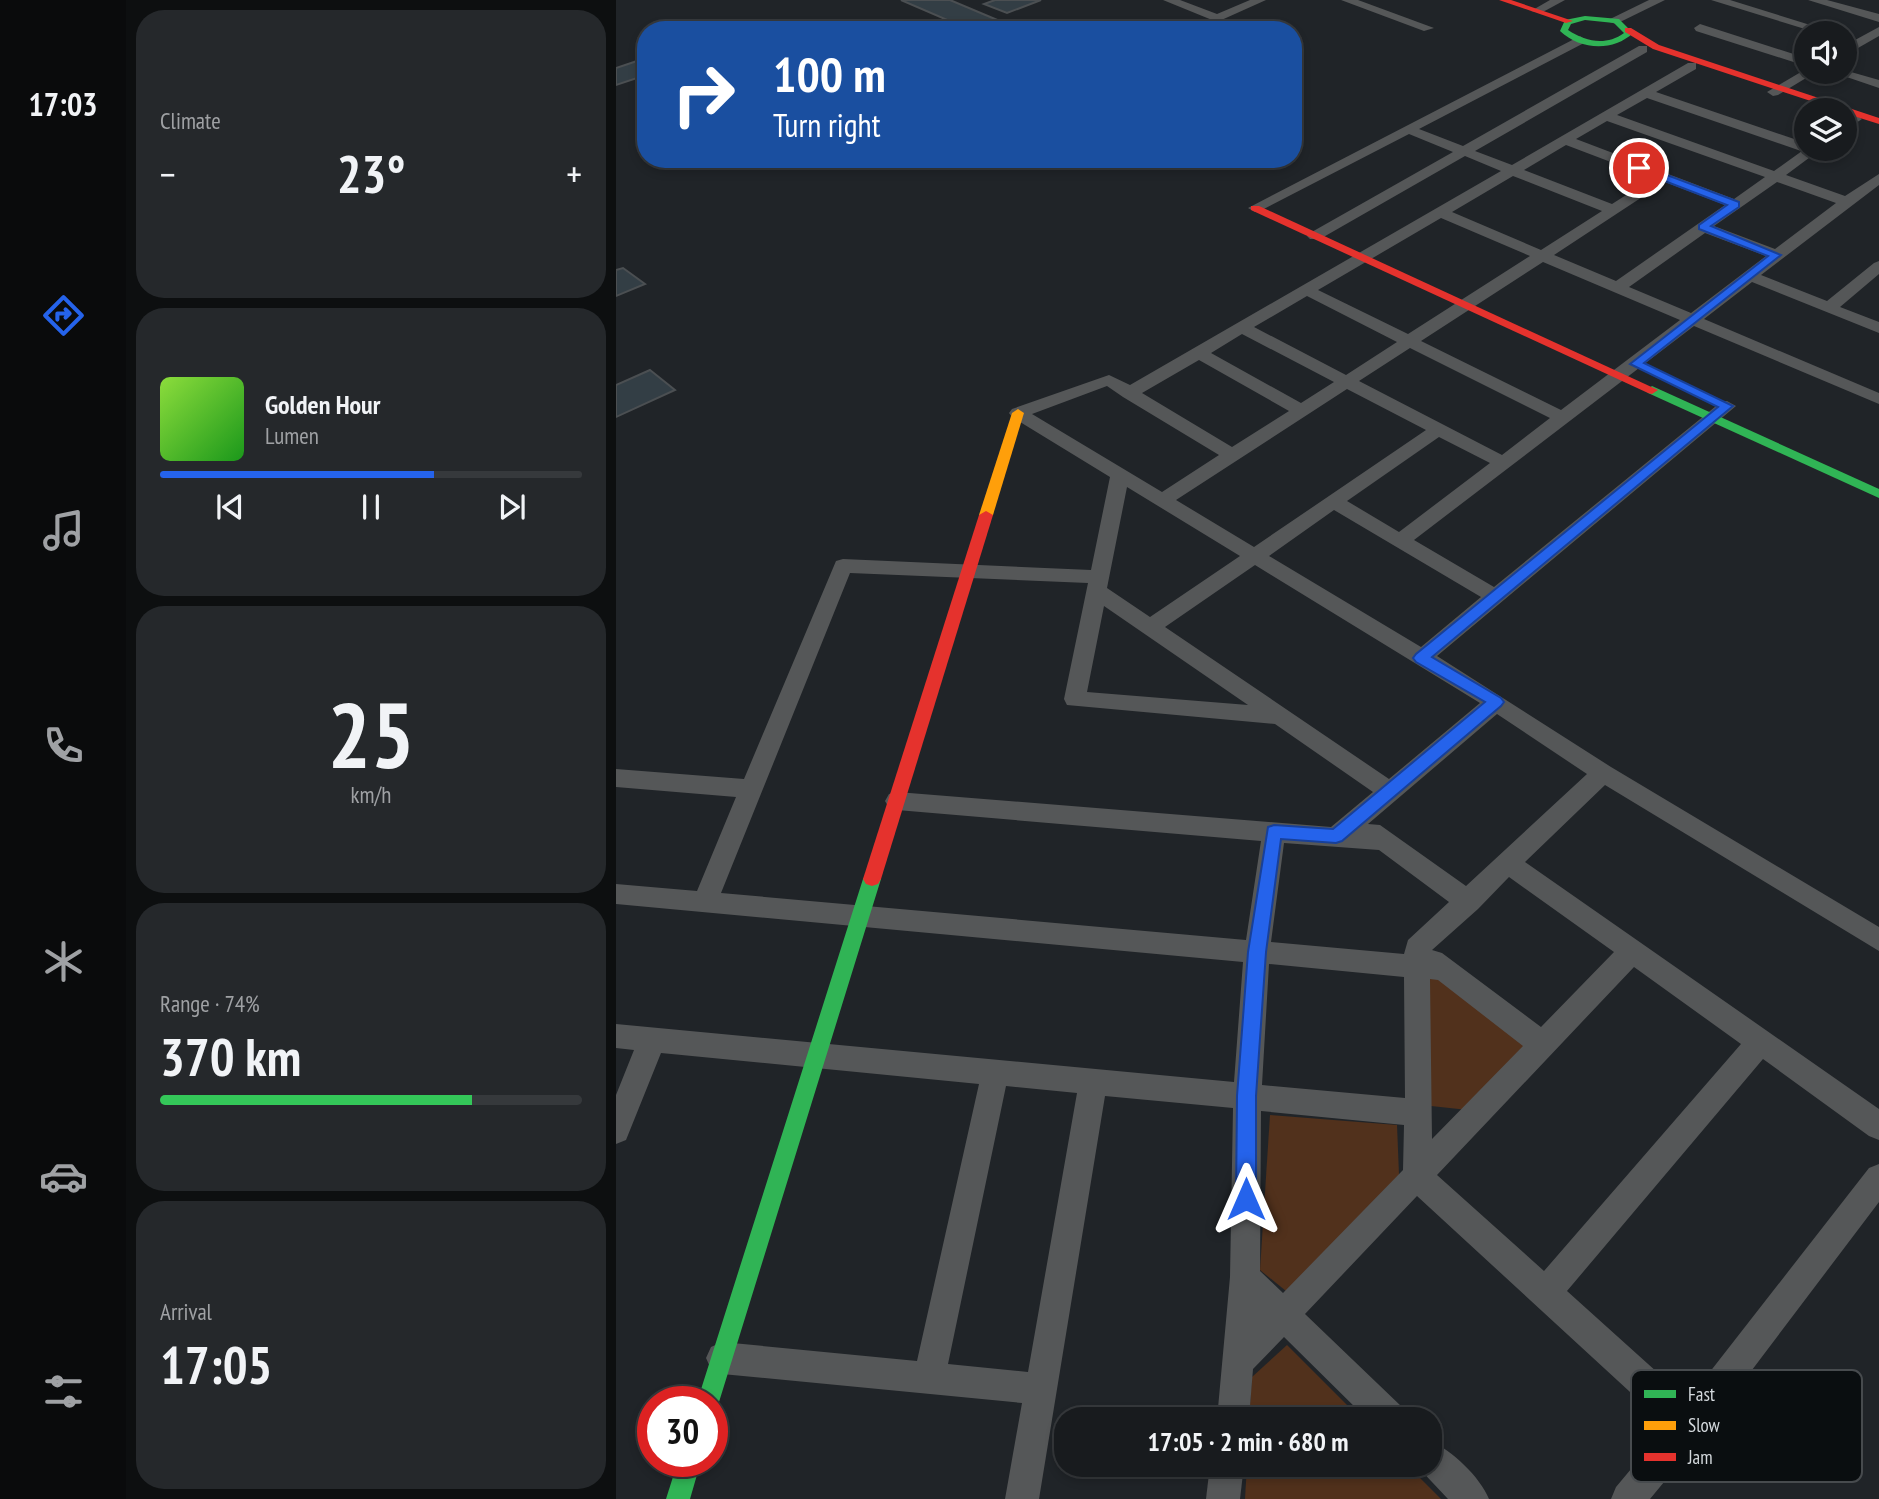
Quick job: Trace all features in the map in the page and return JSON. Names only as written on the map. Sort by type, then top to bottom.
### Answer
[{"type":"street","points":[[1168,0],[1217,19],[1260,0]]},
{"type":"street","points":[[1348,0],[1428,28]]},
{"type":"street","points":[[1503,0],[1569,21],[1593,18],[1612,21],[1656,47],[1797,98]]},
{"type":"street","points":[[1537,11],[1559,0]]},
{"type":"street","points":[[1612,21],[1659,0]]},
{"type":"street","points":[[1717,0],[1823,17],[1879,18]]},
{"type":"street","points":[[1814,0],[1825,21]]},
{"type":"street","points":[[1569,21],[1564,31],[1580,40],[1643,49],[1879,121]]},
{"type":"street","points":[[1700,28],[1794,58]]},
{"type":"street","points":[[1606,43],[1624,38],[1628,30]]},
{"type":"street","points":[[1857,44],[1879,31]]},
{"type":"street","points":[[1255,208],[1580,40]]},
{"type":"street","points":[[1315,236],[1643,49]]},
{"type":"street","points":[[1129,393],[1692,66]]},
{"type":"street","points":[[1857,78],[1879,84]]},
{"type":"street","points":[[1777,90],[1794,81]]},
{"type":"street","points":[[1646,93],[1794,144]]},
{"type":"street","points":[[1606,116],[1847,202]]},
{"type":"street","points":[[1857,123],[1879,127]]},
{"type":"street","points":[[1408,129],[1613,210]]},
{"type":"street","points":[[1566,140],[1735,204]]},
{"type":"street","points":[[1617,288],[1794,161]]},
{"type":"street","points":[[1163,500],[1664,177]]},
{"type":"street","points":[[1400,541],[1879,178]]},
{"type":"street","points":[[1271,200],[1572,335]]},
{"type":"street","points":[[1255,208],[1467,306],[1631,367],[1718,408],[1879,477]]},
{"type":"street","points":[[1442,213],[1879,399]]},
{"type":"street","points":[[1703,227],[1776,255]]},
{"type":"street","points":[[1829,308],[1878,267]]},
{"type":"street","points":[[1750,276],[1879,328]]},
{"type":"street","points":[[1308,291],[1563,418]]},
{"type":"street","points":[[1242,328],[1504,463]]},
{"type":"street","points":[[1199,353],[1302,411]]},
{"type":"street","points":[[1018,413],[1109,380],[1232,455]]},
{"type":"street","points":[[1718,408],[1879,494]]},
{"type":"street","points":[[1421,658],[1718,408]]},
{"type":"street","points":[[1018,413],[1496,702],[1603,773],[1879,940]]},
{"type":"street","points":[[713,1386],[1018,413]]},
{"type":"street","points":[[1151,627],[1440,429]]},
{"type":"street","points":[[1120,473],[1075,699],[1282,716]]},
{"type":"street","points":[[1334,502],[1495,596]]},
{"type":"street","points":[[705,902],[843,566],[1098,584],[1151,627],[1390,791]]},
{"type":"street","points":[[1336,836],[1496,702]]},
{"type":"street","points":[[1603,773],[1469,902],[1426,961],[1417,1176],[1631,1371]]},
{"type":"street","points":[[616,778],[751,789]]},
{"type":"street","points":[[897,801],[1384,841]]},
{"type":"street","points":[[1356,820],[1469,902]]},
{"type":"street","points":[[1234,1407],[1245,1277],[1247,1096],[1257,952],[1274,831]]},
{"type":"street","points":[[1508,863],[1879,1126]]},
{"type":"street","points":[[616,894],[1257,952],[1426,961],[1542,1044]]},
{"type":"street","points":[[1240,1360],[1632,951]]},
{"type":"street","points":[[616,1036],[1419,1113]]},
{"type":"street","points":[[616,1130],[652,1040]]},
{"type":"street","points":[[1545,1293],[1760,1042]]},
{"type":"street","points":[[929,1378],[995,1072]]},
{"type":"street","points":[[1022,1499],[1093,1082]]},
{"type":"street","points":[[1731,1370],[1879,1178]]},
{"type":"street","points":[[1245,1277],[1378,1407]]},
{"type":"street","points":[[722,1358],[1041,1390]]},
{"type":"street","points":[[1442,1470],[1472,1499]]},
{"type":"street","points":[[678,1499],[685,1477]]},
{"type":"street","points":[[1223,1499],[1226,1477]]},
{"type":"street","points":[[1628,1499],[1642,1482]]},
{"type":"shaded area","points":[[1428,979],[1444,979],[1527,1047],[1468,1110],[1431,1106]]},
{"type":"shaded area","points":[[1270,1115],[1397,1125],[1399,1175],[1286,1291],[1260,1270]]},
{"type":"shaded area","points":[[1287,1345],[1349,1407],[1250,1407],[1252,1377]]},
{"type":"shaded area","points":[[1246,1477],[1419,1477],[1441,1499],[1245,1499]]},
{"type":"building","points":[[901,0],[950,0],[995,19],[950,21]]},
{"type":"building","points":[[995,0],[1041,0],[1007,13],[984,4]]},
{"type":"building","points":[[637,61],[637,78],[616,85],[616,68]]},
{"type":"building","points":[[623,268],[645,284],[616,296],[616,270]]},
{"type":"building","points":[[650,370],[675,390],[616,417],[616,385]]},
{"type":"traffic: fast","points":[[1585,18],[1616,21],[1629,33],[1614,42],[1596,44],[1579,40],[1564,31],[1568,22],[1585,18]]},
{"type":"traffic: fast","points":[[1652,390],[1879,494]]},
{"type":"traffic: fast","points":[[713,1386],[872,879]]},
{"type":"traffic: fast","points":[[678,1499],[685,1477]]},
{"type":"traffic: slow","points":[[986,515],[1018,413]]},
{"type":"traffic: jam","points":[[1503,0],[1569,21]]},
{"type":"traffic: jam","points":[[1628,30],[1656,47],[1879,121]]},
{"type":"traffic: jam","points":[[1255,208],[1652,390]]},
{"type":"traffic: jam","points":[[872,879],[986,515]]},
{"type":"route","points":[[1246,1199],[1247,1096],[1257,952],[1274,831],[1336,836],[1496,702],[1421,658],[1727,406],[1636,364],[1776,255],[1703,227],[1735,204],[1639,168]]}]
